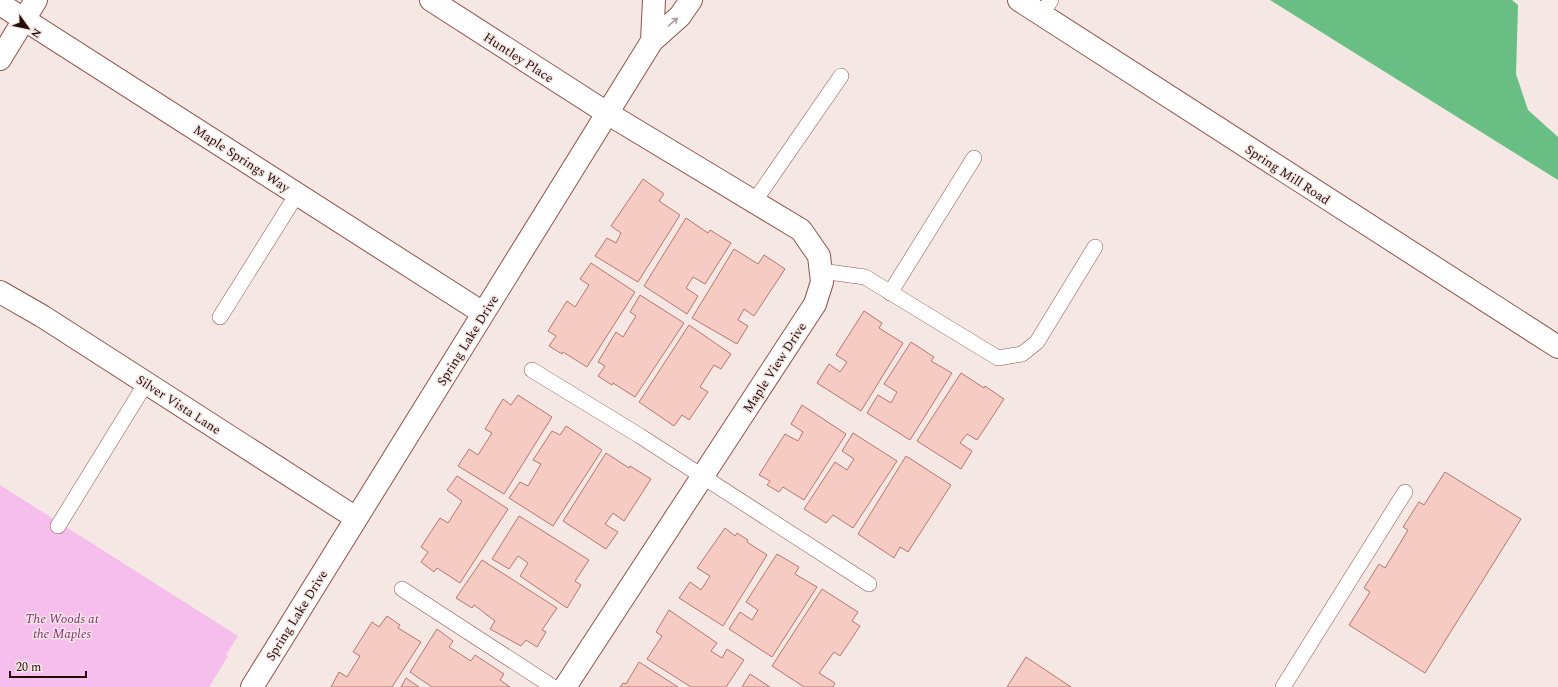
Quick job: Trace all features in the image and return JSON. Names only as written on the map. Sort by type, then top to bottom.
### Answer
[{"type":"street","points":[[0,59],[36,0]]},
{"type":"street","name":"Huntley Place","points":[[431,0],[607,113]]},
{"type":"street","points":[[652,41],[654,0]]},
{"type":"street","name":"Spring Lake Drive","points":[[252,687],[652,41],[680,16],[691,0]]},
{"type":"street","name":"Spring Mill Road","points":[[1019,0],[1046,7],[1558,347]]},
{"type":"street","name":"Maple Springs Way","points":[[0,4],[22,23],[297,194],[483,313]]},
{"type":"street","name":"Maple View Drive","points":[[565,687],[815,304],[822,282],[819,256],[801,230],[607,113]]},
{"type":"street","name":"Silver Vista Lane","points":[[0,292],[42,316],[356,518]]},
{"type":"lane","points":[[754,202],[841,76]]},
{"type":"lane","points":[[890,293],[974,158]]},
{"type":"lane","points":[[220,317],[297,194]]},
{"type":"lane","points":[[821,271],[865,277],[998,358],[1022,354],[1038,342],[1096,247]]},
{"type":"lane","points":[[532,370],[640,436],[702,478],[870,584]]},
{"type":"lane","points":[[58,526],[146,383]]},
{"type":"lane","points":[[1283,687],[1405,492]]},
{"type":"lane","points":[[402,589],[553,687]]},
{"type":"green space","name":"The Woods at the Maples","points":[[0,485],[238,636],[209,687],[0,687]]},
{"type":"shaded area","points":[[1270,0],[1512,0],[1518,5],[1516,74],[1528,110],[1558,137],[1558,180]]},
{"type":"building","points":[[643,179],[664,194],[659,201],[680,215],[638,282],[595,256],[607,238],[616,243],[621,233],[611,226]]},
{"type":"building","points":[[686,218],[708,233],[710,230],[731,243],[705,284],[693,277],[686,288],[698,296],[687,314],[644,286]]},
{"type":"building","points":[[734,249],[758,264],[764,255],[785,269],[754,316],[744,309],[738,320],[748,326],[737,344],[692,318]]},
{"type":"building","points":[[591,263],[635,292],[587,367],[563,352],[562,354],[549,346],[556,336],[548,331],[567,301],[575,307],[589,285],[580,279]]},
{"type":"building","points":[[640,295],[684,323],[635,397],[613,383],[612,385],[598,376],[605,366],[598,362],[616,332],[623,337],[636,316],[630,312]]},
{"type":"building","points":[[864,311],[882,323],[879,328],[903,343],[861,411],[817,383],[829,364],[840,372],[847,362],[836,355]]},
{"type":"building","points":[[689,325],[731,354],[721,369],[714,365],[700,387],[708,392],[689,420],[682,415],[674,426],[639,402]]},
{"type":"building","points":[[911,342],[934,357],[931,361],[952,373],[910,440],[867,413],[878,395],[891,403],[897,392],[884,384]]},
{"type":"building","points":[[961,373],[984,388],[985,386],[1004,399],[977,440],[967,434],[960,443],[972,451],[961,469],[917,441]]},
{"type":"building","points":[[518,395],[552,417],[504,494],[458,466],[469,449],[478,455],[492,433],[485,429],[503,399],[511,405]]},
{"type":"building","points":[[802,405],[846,434],[804,500],[783,487],[779,492],[767,485],[770,481],[759,475],[785,434],[798,441],[803,432],[791,424]]},
{"type":"building","points":[[566,426],[602,450],[553,526],[509,498],[520,482],[528,486],[541,464],[533,460],[552,431],[560,435]]},
{"type":"building","points":[[853,433],[897,461],[853,528],[833,515],[826,523],[804,509],[835,462],[847,470],[854,459],[842,451]]},
{"type":"building","points":[[606,453],[629,468],[630,466],[651,479],[624,521],[613,513],[605,524],[618,532],[606,549],[563,521]]},
{"type":"building","points":[[906,456],[951,485],[908,552],[900,547],[894,558],[858,534]]},
{"type":"building","points":[[1445,472],[1521,519],[1425,673],[1349,625],[1370,592],[1364,588],[1379,564],[1385,568],[1408,530],[1403,527],[1419,502],[1424,505]]},
{"type":"building","points":[[457,476],[508,509],[460,583],[437,568],[434,572],[421,562],[428,552],[421,547],[440,518],[448,523],[462,501],[447,490]]},
{"type":"building","points":[[519,516],[589,560],[575,581],[581,585],[567,608],[520,576],[528,563],[518,556],[509,569],[492,559]]},
{"type":"building","points":[[725,528],[735,536],[737,533],[748,540],[747,542],[767,555],[723,626],[679,598],[690,582],[701,590],[710,576],[697,568]]},
{"type":"building","points":[[777,554],[799,567],[795,574],[817,587],[772,657],[729,629],[740,612],[752,620],[758,610],[746,602]]},
{"type":"building","points":[[482,560],[557,608],[542,630],[546,632],[537,647],[526,640],[521,646],[490,629],[495,621],[474,605],[472,608],[456,598]]},
{"type":"building","points":[[822,589],[858,612],[852,621],[860,626],[840,656],[834,652],[819,673],[835,683],[833,687],[804,687],[772,666]]},
{"type":"building","points":[[669,610],[717,643],[711,651],[722,658],[727,649],[744,660],[726,687],[691,687],[647,659],[662,636],[656,632]]},
{"type":"building","points":[[387,616],[400,625],[398,628],[421,642],[392,687],[331,687],[339,672],[347,677],[360,656],[353,652],[372,622],[379,627]]},
{"type":"building","points":[[437,629],[453,641],[449,647],[471,661],[475,655],[504,674],[500,680],[510,687],[432,687],[410,672]]},
{"type":"building","points":[[1026,657],[1071,687],[1007,687]]},
{"type":"building","points":[[639,662],[678,687],[620,687],[623,683],[626,684]]},
{"type":"building","points":[[750,674],[770,687],[742,687]]},
{"type":"building","points":[[406,678],[419,687],[401,687]]}]
